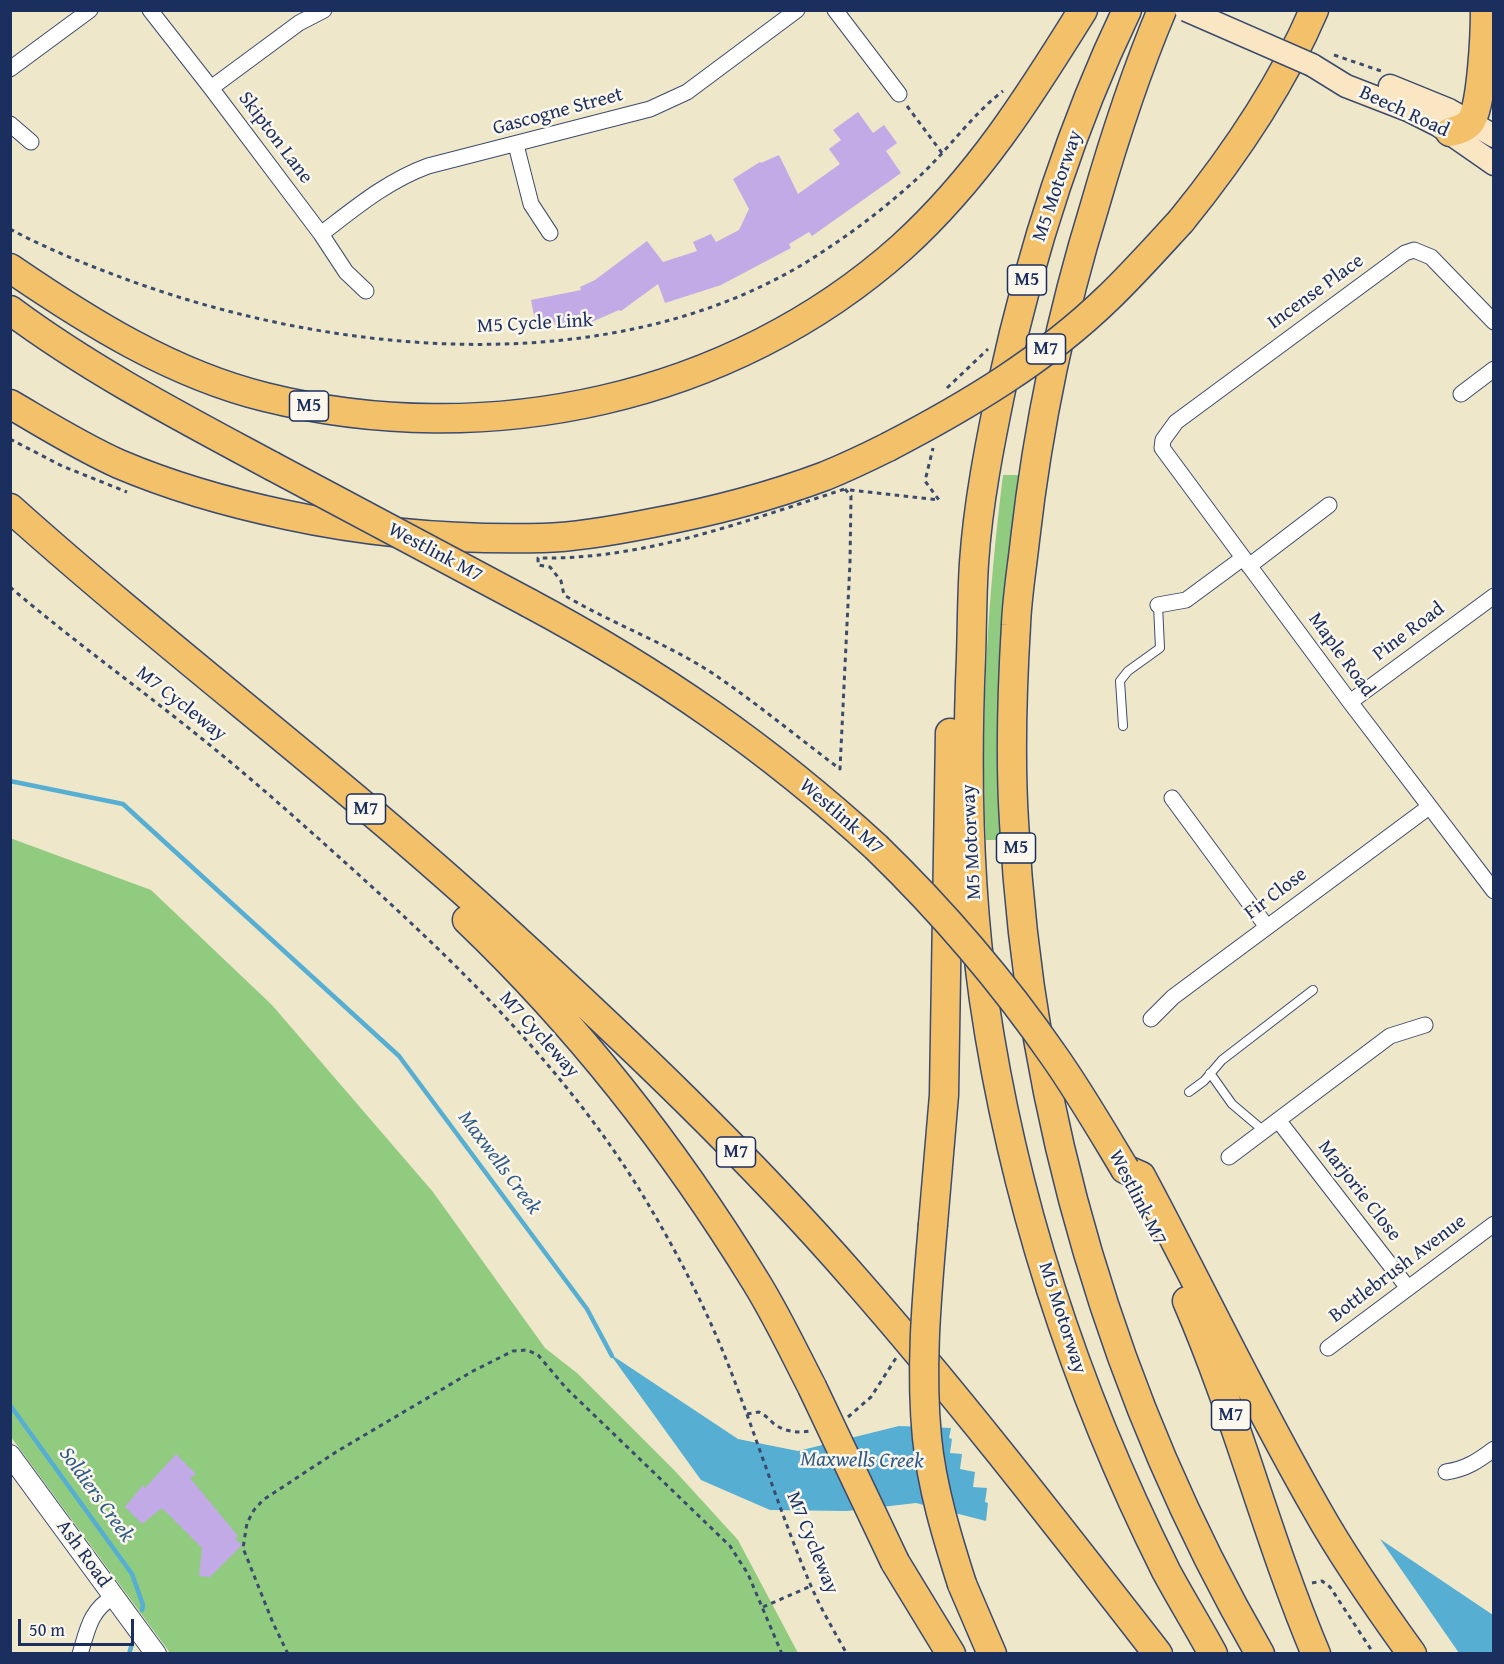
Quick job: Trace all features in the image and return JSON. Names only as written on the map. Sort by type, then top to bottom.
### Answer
[{"type":"highway","name":"M5","points":[[10,268],[74,311],[131,344],[190,372],[263,397],[347,413],[440,418],[526,413],[607,399],[663,383],[747,351],[814,314],[873,271],[920,229],[981,165],[1021,109],[1083,10]]},
{"type":"highway","name":"M5 Motorway","points":[[1127,10],[1111,43],[1081,119],[1031,264],[1015,324],[996,413],[974,563],[969,811],[976,929],[985,1002],[1002,1095],[1024,1194],[1050,1285],[1097,1420],[1131,1499],[1169,1576],[1213,1653]]},
{"type":"highway","name":"M5 Motorway","points":[[1162,10],[1134,82],[1086,232],[1044,405],[1032,471],[1016,621],[1012,730],[1013,821],[1021,912],[1040,1057],[1058,1143],[1086,1247],[1132,1385],[1161,1456],[1200,1541],[1260,1653]]},
{"type":"highway","name":"M7","points":[[10,404],[65,437],[148,475],[238,504],[318,522],[376,530],[458,538],[545,538],[626,528],[699,514],[762,497],[826,475],[945,418],[999,384],[1054,344],[1107,299],[1181,222],[1242,139],[1281,78],[1314,10]]},
{"type":"highway","points":[[1472,130],[1482,70],[1485,10]]},
{"type":"highway","name":"Westlink M7","points":[[10,310],[110,376],[187,421],[621,654],[693,700],[800,780],[876,847],[953,927],[1022,1012],[1074,1085],[1125,1169],[1141,1176],[1175,1272],[1218,1375],[1254,1487],[1316,1653]]},
{"type":"highway","name":"M7","points":[[10,508],[459,887],[710,1125],[844,1267],[903,1335],[997,1448],[1158,1653]]},
{"type":"highway","points":[[974,563],[957,630],[954,673],[949,776],[944,1095],[926,1331],[925,1414],[927,1441],[938,1500],[962,1584],[992,1653]]},
{"type":"highway","points":[[178,651],[451,904],[568,1024],[619,1085],[699,1193],[757,1284],[812,1387],[895,1562],[951,1653]]},
{"type":"highway","points":[[1152,1209],[1311,1501],[1356,1573],[1412,1653]]},
{"type":"main road","name":"Beech Road","points":[[1186,10],[1312,65],[1346,86],[1408,110],[1472,130],[1494,164]]},
{"type":"street","points":[[10,69],[90,10]]},
{"type":"street","name":"Skipton Lane","points":[[150,10],[321,234],[346,272],[366,291]]},
{"type":"street","points":[[211,88],[299,23],[324,10]]},
{"type":"street","name":"Gascogne Street","points":[[321,234],[383,187],[428,166],[516,145],[650,109],[670,101],[687,92],[796,10]]},
{"type":"street","points":[[835,10],[899,94]]},
{"type":"street","points":[[10,124],[31,142]]},
{"type":"street","points":[[516,145],[531,204],[550,233]]},
{"type":"street","name":"Incense Place","points":[[1163,440],[1176,422],[1405,253],[1414,250],[1431,257],[1494,322]]},
{"type":"street","points":[[1461,394],[1494,369]]},
{"type":"street","name":"Maple Road","points":[[1163,440],[1162,448],[1350,702],[1494,891]]},
{"type":"street","points":[[1158,605],[1186,600],[1329,505]]},
{"type":"street","name":"Pine Road","points":[[1350,702],[1494,596]]},
{"type":"street","points":[[1172,798],[1267,927]]},
{"type":"street","name":"Fir Close","points":[[1151,1019],[1173,998],[1429,807]]},
{"type":"street","points":[[1229,1157],[1390,1036],[1425,1025]]},
{"type":"street","name":"Marjorie Close","points":[[1278,1120],[1408,1288]]},
{"type":"street","name":"Bottlebrush Avenue","points":[[1328,1348],[1494,1224]]},
{"type":"street","points":[[1446,1472],[1462,1469],[1494,1449]]},
{"type":"street","name":"Ash Road","points":[[10,1455],[156,1653]]},
{"type":"street","points":[[80,1653],[94,1612],[102,1603],[114,1596]]},
{"type":"lane","points":[[1123,726],[1120,681],[1128,671],[1160,648],[1158,605]]},
{"type":"lane","points":[[1189,1092],[1204,1081],[1222,1060],[1313,990]]},
{"type":"lane","points":[[1210,1073],[1237,1110],[1258,1126],[1262,1132]]},
{"type":"path","name":"M5 Cycle Link","points":[[10,229],[94,268],[218,309],[268,321],[332,332],[431,342],[481,344],[577,339],[614,334],[686,316],[726,301],[803,264],[861,226],[908,187],[975,116],[1001,93]]},
{"type":"path","points":[[899,94],[942,153]]},
{"type":"path","points":[[845,489],[851,496],[850,562],[840,769],[718,677],[667,647],[564,595],[561,581],[550,567],[538,565],[538,558],[599,555],[698,537],[845,489]]},
{"type":"path","name":"M7 Cycleway","points":[[10,587],[201,738],[280,804],[420,930],[520,1033],[559,1078],[650,1206],[691,1282],[727,1361],[811,1586],[847,1653]]},
{"type":"path","points":[[288,1653],[273,1623],[243,1548],[247,1523],[254,1509],[278,1489],[336,1452],[473,1371],[520,1349],[532,1351],[545,1361],[566,1388],[730,1546],[748,1574],[782,1653]]},
{"type":"path","points":[[1303,1587],[1318,1581],[1327,1583],[1374,1653]]},
{"type":"path","points":[[763,1607],[811,1586]]},
{"type":"green space","points":[[1003,475],[1020,475],[1002,840],[986,840],[984,748],[989,611]]},
{"type":"green space","points":[[10,838],[151,890],[272,1005],[433,1192],[545,1348],[577,1373],[675,1471],[738,1540],[798,1653],[170,1653],[11,1437]]},
{"type":"water","points":[[610,1354],[738,1439],[798,1451],[899,1426],[951,1428],[950,1453],[962,1454],[960,1469],[975,1472],[973,1487],[987,1488],[986,1521],[916,1503],[847,1511],[770,1510],[701,1480]]},
{"type":"water","points":[[1380,1539],[1493,1615],[1493,1653],[1459,1653]]},
{"type":"building","points":[[858,112],[873,133],[884,125],[897,143],[886,151],[901,173],[812,236],[809,232],[789,244],[791,248],[721,285],[665,303],[658,284],[621,311],[587,324],[586,319],[536,326],[531,300],[581,290],[580,287],[595,280],[647,241],[663,262],[697,251],[693,242],[711,234],[716,242],[739,230],[749,209],[733,179],[760,162],[779,155],[798,194],[840,164],[829,149],[841,140],[833,130]]},
{"type":"building","points":[[176,1454],[196,1474],[190,1478],[238,1536],[235,1539],[242,1545],[210,1577],[199,1576],[202,1548],[162,1508],[142,1524],[125,1507],[143,1485],[145,1488]]},
{"type":"waterway","name":"Maxwells Creek","points":[[10,781],[123,804],[399,1056],[587,1309],[612,1356]]},
{"type":"waterway","name":"Soldiers Creek","points":[[10,1405],[132,1574],[143,1605],[142,1610]]},
{"type":"waterway","name":"Soldiers Creek","points":[[129,1654],[132,1644]]}]
